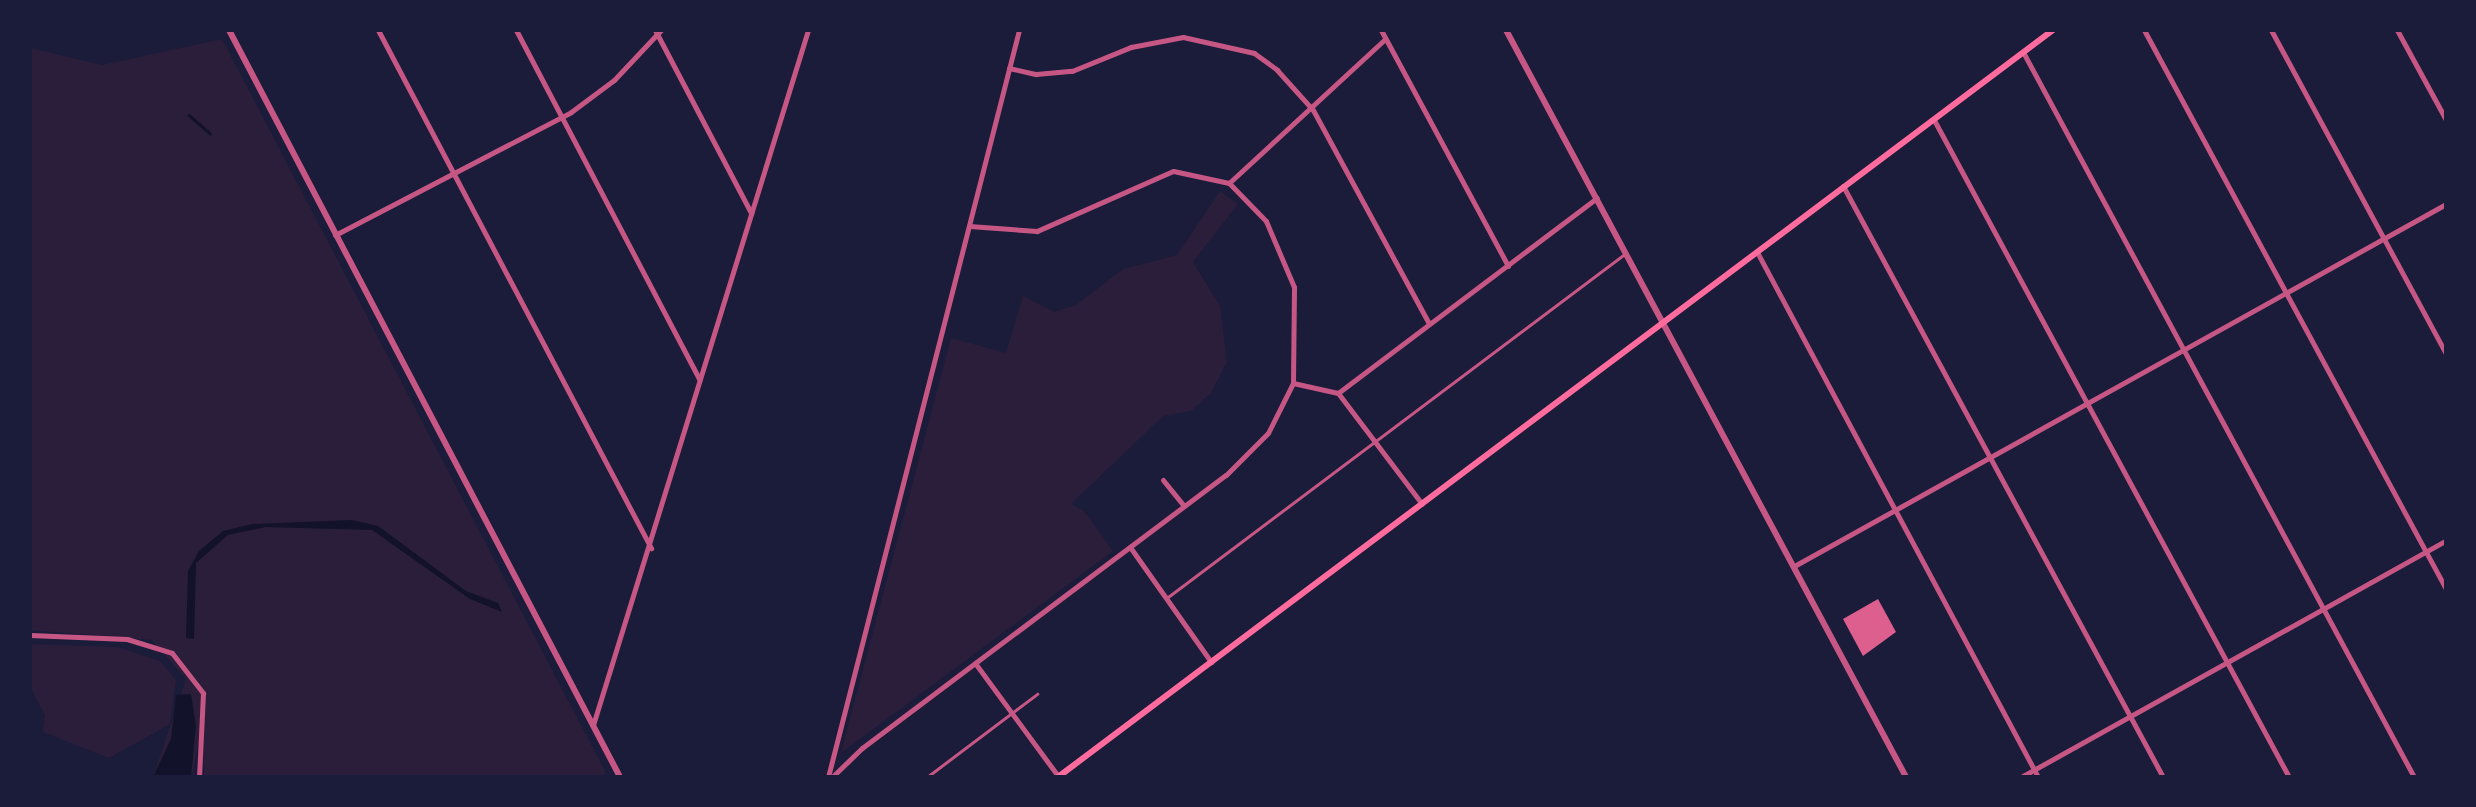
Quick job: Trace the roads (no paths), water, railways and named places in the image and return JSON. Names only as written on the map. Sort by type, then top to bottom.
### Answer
[{"type":"main road","points":[[1058,777],[2053,30]]},
{"type":"street","points":[[229,30],[620,777]]},
{"type":"street","points":[[378,30],[651,548]]},
{"type":"street","points":[[516,30],[701,383]]},
{"type":"street","points":[[593,725],[651,548],[808,30]]},
{"type":"street","points":[[830,777],[1019,30]]},
{"type":"street","points":[[1381,30],[1508,266]]},
{"type":"street","points":[[1506,30],[1906,777]]},
{"type":"street","points":[[2144,30],[2446,589]]},
{"type":"street","points":[[2270,30],[2446,354]]},
{"type":"street","points":[[2397,30],[2446,120]]},
{"type":"street","points":[[335,235],[562,117],[614,80],[658,32],[752,212]]},
{"type":"street","points":[[1008,68],[1050,75],[1157,40],[1208,39],[1278,70],[1312,110],[1430,324]]},
{"type":"street","points":[[1229,183],[1385,39]]},
{"type":"street","points":[[2023,52],[2414,777]]},
{"type":"street","points":[[1933,119],[2289,777]]},
{"type":"street","points":[[830,777],[1250,455],[1293,384],[1294,287],[1266,221],[1229,183],[1174,171],[1036,231],[969,226]]},
{"type":"street","points":[[1843,186],[2163,777]]},
{"type":"street","points":[[1338,393],[1597,198]]},
{"type":"street","points":[[1796,566],[2446,204]]},
{"type":"street","points":[[1756,252],[2038,777]]},
{"type":"street","points":[[1293,384],[1338,393],[1422,504]]},
{"type":"street","points":[[1163,480],[1184,506]]},
{"type":"street","points":[[2021,777],[2446,540]]},
{"type":"street","points":[[1130,547],[1212,662]]},
{"type":"street","points":[[30,635],[127,638],[172,653],[203,693],[199,777]]},
{"type":"street","points":[[976,664],[1058,777]]},
{"type":"lane","points":[[1168,597],[1627,252]]},
{"type":"lane","points":[[927,777],[1037,694]]},
{"type":"waterway","points":[[189,115],[210,133]]}]
